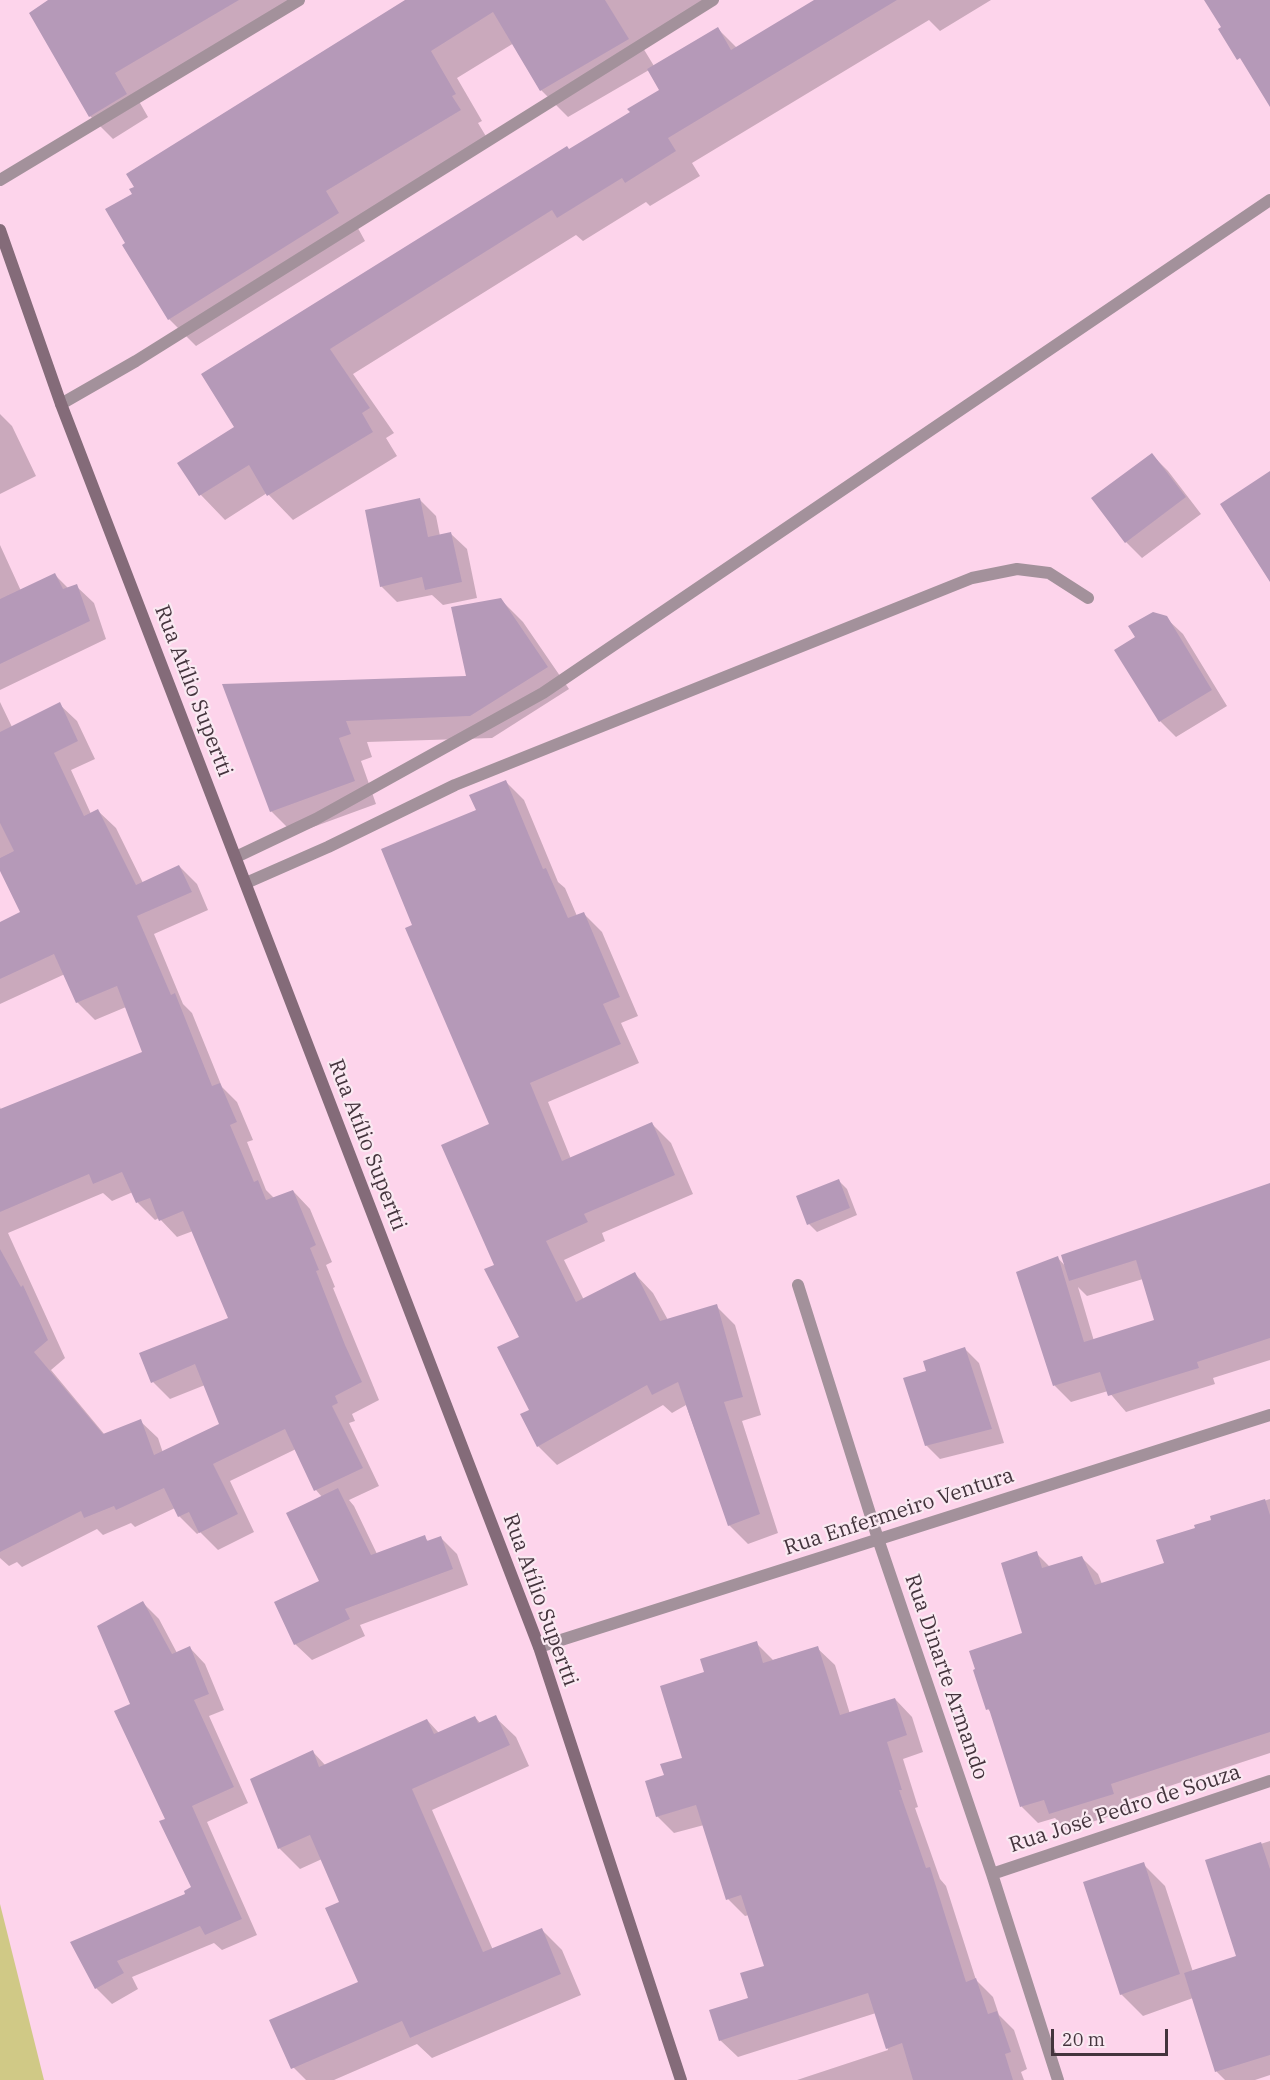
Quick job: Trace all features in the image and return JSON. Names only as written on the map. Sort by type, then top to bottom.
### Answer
[{"type":"street","points":[[0,180],[299,0]]},
{"type":"street","points":[[61,404],[146,355],[713,0]]},
{"type":"street","points":[[236,857],[316,819],[543,693],[1270,200]]},
{"type":"street","name":"Rua Atílio Supertti","points":[[0,230],[61,404],[539,1647],[681,2080]]},
{"type":"street","points":[[246,883],[328,847],[455,785],[972,578],[1017,569],[1049,573],[1088,598]]},
{"type":"street","name":"Rua Dinarte Armando","points":[[798,1285],[878,1539],[992,1874],[1058,2080]]},
{"type":"street","name":"Rua Enfermeiro Ventura","points":[[539,1647],[1270,1415]]},
{"type":"street","name":"Rua José Pedro de Souza","points":[[992,1874],[1270,1781]]},
{"type":"shaded area","points":[[0,1904],[44,2080],[0,2080]]},
{"type":"building","points":[[48,0],[239,0],[115,73],[127,94],[89,117],[29,13]]},
{"type":"building","points":[[405,0],[605,0],[629,39],[540,91],[493,12],[431,51],[456,94],[452,96],[461,110],[326,191],[339,213],[168,320],[122,245],[125,243],[105,209],[132,194],[129,189],[134,187],[126,174]]},
{"type":"building","points":[[814,0],[897,0],[668,138],[676,151],[625,183],[622,178],[557,218],[552,210],[330,349],[370,408],[362,413],[373,432],[267,496],[249,465],[199,496],[177,463],[234,427],[201,374],[567,146],[569,149],[630,112],[627,109],[659,90],[647,69],[718,27],[731,50]]},
{"type":"building","points":[[1204,0],[1270,0],[1270,107],[1240,58],[1237,60],[1218,29],[1221,27]]},
{"type":"building","points":[[1152,453],[1186,497],[1125,543],[1091,498]]},
{"type":"building","points":[[1270,471],[1270,582],[1220,504]]},
{"type":"building","points":[[420,498],[428,537],[451,532],[462,582],[425,590],[422,577],[380,587],[365,510]]},
{"type":"building","points":[[55,573],[63,589],[77,584],[90,621],[0,664],[0,599]]},
{"type":"building","points":[[501,598],[548,667],[470,716],[346,721],[351,734],[339,738],[355,781],[270,812],[222,684],[466,676],[451,607]]},
{"type":"building","points":[[1153,612],[1167,616],[1212,690],[1159,722],[1114,650],[1135,637],[1128,626]]},
{"type":"building","points":[[60,702],[78,741],[54,753],[84,816],[98,809],[136,885],[179,865],[192,892],[137,916],[171,995],[175,993],[212,1086],[220,1083],[237,1122],[230,1125],[254,1182],[258,1180],[266,1200],[293,1190],[316,1245],[310,1248],[319,1270],[316,1271],[362,1382],[335,1396],[338,1403],[332,1406],[363,1468],[314,1491],[285,1429],[213,1464],[238,1514],[199,1533],[189,1512],[178,1517],[164,1488],[116,1510],[114,1506],[84,1518],[81,1511],[0,1552],[0,1249],[21,1287],[23,1285],[48,1340],[34,1352],[103,1434],[141,1419],[154,1455],[219,1424],[195,1364],[151,1383],[139,1353],[228,1318],[183,1211],[159,1221],[150,1198],[136,1203],[122,1172],[93,1184],[89,1174],[0,1212],[0,1109],[142,1052],[117,986],[76,1003],[54,954],[0,979],[0,922],[20,912],[0,871],[0,858],[14,851],[0,823],[0,732]]},
{"type":"building","points":[[506,780],[543,869],[546,868],[568,918],[584,912],[620,997],[603,1004],[621,1044],[530,1083],[562,1161],[652,1122],[675,1175],[584,1214],[588,1222],[546,1241],[576,1302],[635,1272],[660,1321],[717,1304],[743,1397],[724,1402],[760,1514],[728,1526],[678,1382],[652,1395],[647,1385],[537,1447],[520,1414],[529,1410],[497,1347],[519,1337],[484,1269],[494,1265],[441,1145],[489,1124],[405,928],[412,925],[381,849],[476,810],[469,795]]},
{"type":"building","points":[[839,1179],[850,1208],[807,1225],[796,1196]]},
{"type":"building","points":[[1270,1183],[1270,1338],[1197,1362],[1199,1368],[1108,1396],[1100,1372],[1053,1386],[1016,1272],[1058,1256],[1084,1342],[1154,1320],[1136,1260],[1069,1281],[1061,1255]]},
{"type":"building","points":[[965,1347],[992,1429],[925,1446],[903,1378],[926,1371],[923,1361]]},
{"type":"building","points":[[338,1488],[371,1555],[425,1535],[427,1541],[441,1536],[453,1569],[345,1609],[350,1619],[294,1645],[274,1602],[319,1581],[286,1513]]},
{"type":"building","points":[[1265,1499],[1270,1515],[1270,1732],[1111,1784],[1114,1794],[1049,1814],[1044,1800],[1020,1807],[989,1709],[986,1710],[969,1651],[1022,1633],[1001,1563],[1037,1551],[1042,1568],[1082,1556],[1095,1585],[1164,1563],[1156,1540],[1195,1528],[1194,1525],[1211,1520],[1210,1516]]},
{"type":"building","points":[[143,1601],[172,1654],[190,1646],[209,1694],[194,1700],[234,1787],[192,1806],[242,1919],[205,1935],[200,1926],[117,1961],[124,1973],[95,1989],[70,1942],[185,1894],[184,1891],[191,1887],[159,1821],[165,1819],[114,1711],[130,1704],[97,1626]]},
{"type":"building","points":[[757,1641],[763,1663],[818,1646],[840,1715],[895,1698],[907,1735],[887,1742],[902,1790],[899,1790],[926,1868],[930,1867],[966,1982],[976,1978],[988,2014],[997,2011],[1011,2052],[1005,2054],[1013,2080],[913,2080],[902,2043],[886,2049],[868,1993],[719,2041],[709,2010],[748,1998],[740,1973],[764,1966],[741,1895],[726,1900],[696,1805],[656,1817],[645,1781],[664,1775],[660,1764],[682,1758],[660,1686],[704,1672],[700,1659]]},
{"type":"building","points":[[496,1715],[510,1745],[412,1789],[483,1952],[542,1928],[561,1974],[410,2038],[402,2021],[291,2069],[269,2020],[358,1982],[325,1908],[339,1902],[310,1835],[278,1849],[250,1779],[313,1750],[319,1767],[427,1719],[434,1734],[475,1716],[478,1723]]},
{"type":"building","points":[[1261,1842],[1270,1869],[1270,2055],[1215,2072],[1184,1973],[1236,1956],[1205,1860]]},
{"type":"building","points":[[1144,1862],[1180,1974],[1120,1995],[1083,1882]]}]
